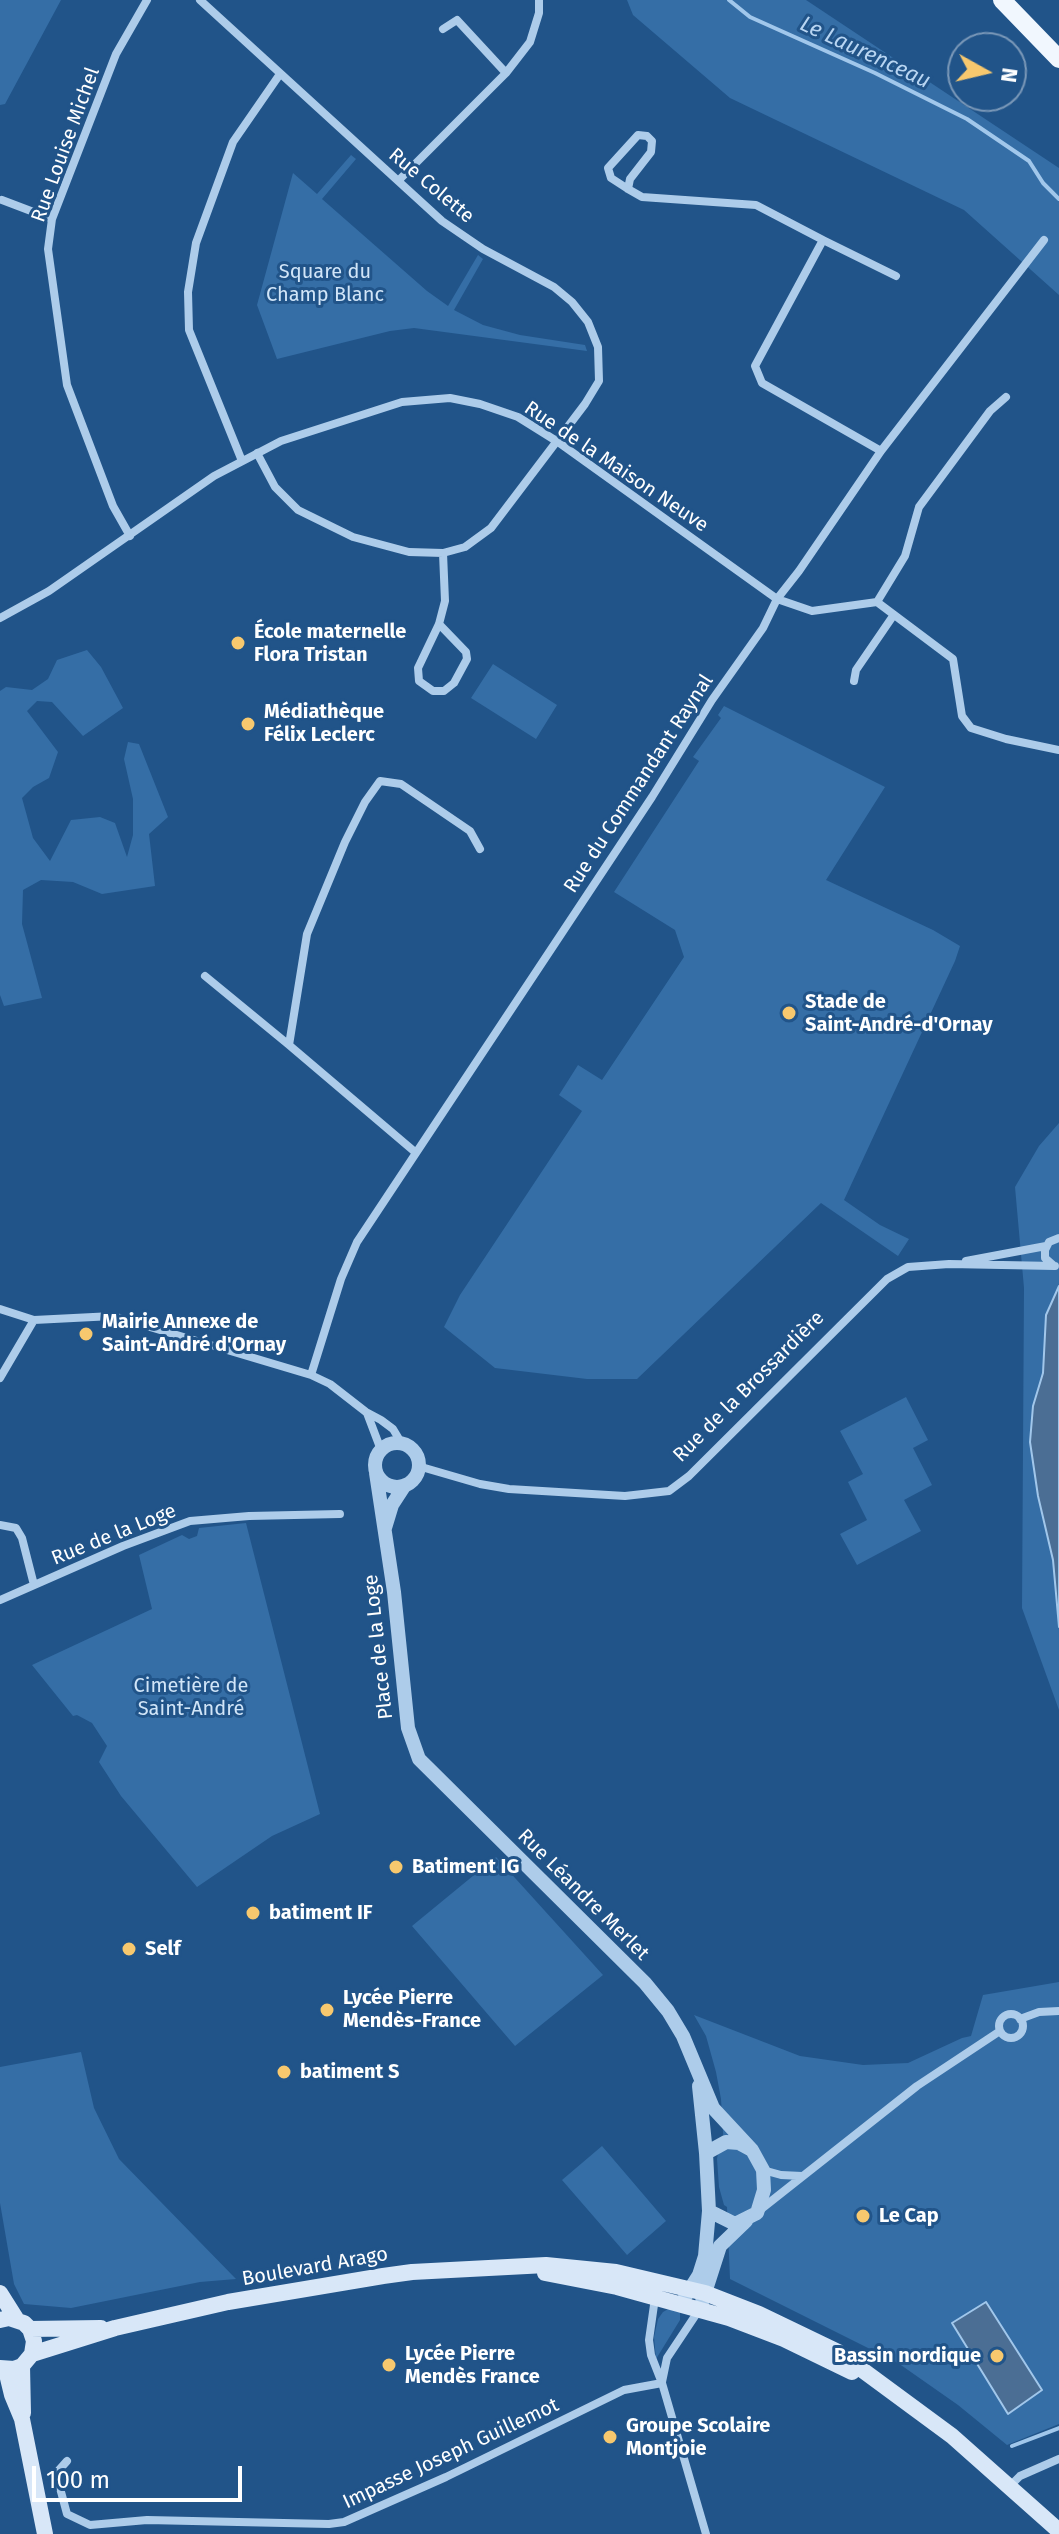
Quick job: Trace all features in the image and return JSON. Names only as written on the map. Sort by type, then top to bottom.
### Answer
[{"type":"main road","points":[[1002,0],[1059,59]]},
{"type":"main road","name":"Boulevard Arago","points":[[15,2364],[115,2328],[228,2302],[417,2271],[525,2268],[617,2287],[657,2290],[689,2288],[759,2314],[838,2352],[952,2436],[1059,2531]]},
{"type":"main road","name":"Boulevard Arago","points":[[657,2290],[690,2307],[784,2339],[897,2395]]},
{"type":"main road","points":[[0,2293],[15,2323],[34,2341],[15,2364],[22,2419],[45,2534]]},
{"type":"main road","name":"Boulevard Arago","points":[[15,2323],[115,2328]]},
{"type":"street","name":"Rue Louise Michel","points":[[130,536],[113,506],[67,385],[48,249],[52,219],[116,54],[147,0]]},
{"type":"street","name":"Rue Colette","points":[[200,0],[442,221],[483,249],[554,287],[572,302],[588,322],[598,347],[599,381],[558,442],[491,528],[465,547],[443,553]]},
{"type":"street","points":[[398,181],[506,73],[530,42],[539,13],[539,0]]},
{"type":"street","points":[[443,29],[457,20],[506,73]]},
{"type":"street","points":[[242,461],[189,330],[188,292],[196,243],[233,142],[280,74]]},
{"type":"street","points":[[628,189],[630,179],[651,152],[652,141],[647,136],[638,135],[608,168],[611,178],[628,189],[642,197],[756,205],[896,276]]},
{"type":"street","points":[[2,200],[52,219]]},
{"type":"street","points":[[823,240],[755,366],[762,383],[881,451]]},
{"type":"street","name":"Rue du Commandant Raynal","points":[[311,1375],[341,1279],[357,1242],[415,1152],[652,797],[712,700],[763,628],[777,599],[881,451],[1044,240]]},
{"type":"street","points":[[1006,397],[990,411],[919,507],[905,556],[877,602],[953,659],[962,716],[971,728],[1059,750]]},
{"type":"street","name":"Rue de la Maison Neuve","points":[[0,618],[49,591],[214,476],[281,441],[402,402],[450,398],[518,417],[558,442],[777,599],[812,611],[877,602]]},
{"type":"street","points":[[257,453],[275,487],[298,510],[353,537],[386,547],[409,552],[443,553],[445,601],[439,624],[418,668],[419,681],[433,691],[444,691],[454,683],[467,659],[466,652],[439,624]]},
{"type":"street","points":[[854,681],[856,670],[893,616]]},
{"type":"street","points":[[289,1045],[307,934],[345,842],[365,802],[380,781],[401,784],[413,792],[470,831],[480,849]]},
{"type":"street","points":[[205,976],[415,1152]]},
{"type":"street","points":[[1057,1266],[1045,1258],[1046,1246],[1052,1239],[1059,1238]]},
{"type":"street","points":[[949,1264],[1046,1246]]},
{"type":"street","points":[[949,1264],[1057,1266]]},
{"type":"street","name":"Rue de la Brossardière","points":[[418,1466],[509,1489],[625,1496],[669,1491],[689,1476],[887,1279],[908,1267],[949,1264]]},
{"type":"street","points":[[0,1309],[34,1320],[113,1316],[311,1375],[330,1384],[393,1429],[402,1444],[414,1453],[418,1466],[415,1478],[405,1485],[391,1487],[376,1473],[375,1461],[381,1450],[391,1444],[402,1444]]},
{"type":"street","points":[[0,1378],[34,1320]]},
{"type":"street","points":[[366,1412],[381,1450]]},
{"type":"street","name":"Place de la Loge","points":[[376,1473],[408,1728],[419,1759]]},
{"type":"street","name":"Place de la Loge","points":[[385,1529],[392,1505],[405,1485]]},
{"type":"street","name":"Rue de la Loge","points":[[0,1600],[123,1546],[190,1521],[340,1514]]},
{"type":"street","points":[[0,1525],[16,1528],[22,1538],[34,1585]]},
{"type":"street","name":"Rue Léandre Merlet","points":[[419,1759],[645,1983],[683,2036],[713,2108],[752,2150]]},
{"type":"street","points":[[1020,2019],[1039,2012],[1059,2011]]},
{"type":"street","points":[[1014,2014],[1020,2019],[1023,2026],[1017,2036],[1009,2038],[1000,2031],[999,2024],[1006,2015],[1014,2014]]},
{"type":"street","points":[[662,2383],[667,2358],[690,2307],[705,2293],[720,2246],[917,2086],[1000,2031]]},
{"type":"street","name":"Rue Léandre Merlet","points":[[698,2074],[706,2153]]},
{"type":"street","points":[[690,2307],[689,2288],[699,2275],[705,2256],[709,2211],[706,2153],[726,2142],[739,2143],[752,2150],[763,2170],[764,2190],[752,2217],[735,2224],[709,2211]]},
{"type":"street","points":[[763,2170],[803,2176]]},
{"type":"street","points":[[657,2290],[649,2340],[651,2355],[706,2534]]},
{"type":"street","name":"Impasse Joseph Guillemot","points":[[67,2461],[59,2470],[67,2514],[90,2525],[147,2520],[329,2524],[344,2522],[446,2477],[624,2390],[662,2383]]},
{"type":"street","points":[[1010,2486],[1020,2476],[1059,2459]]},
{"type":"green space","points":[[0,0],[61,0],[5,104],[0,105]]},
{"type":"green space","points":[[627,0],[806,0],[947,94],[947,112],[975,112],[1059,168],[1059,295],[964,210],[730,98],[633,15]]},
{"type":"green space","name":"Square du Champ Blanc","points":[[351,155],[356,159],[322,199],[427,291],[448,306],[478,255],[483,259],[454,310],[483,325],[520,335],[585,345],[587,351],[414,328],[277,359],[257,305],[293,173],[317,194]]},
{"type":"green space","points":[[87,650],[101,667],[123,708],[83,736],[52,702],[37,701],[27,711],[58,752],[49,778],[22,798],[33,838],[50,861],[71,820],[100,817],[115,823],[127,857],[133,835],[133,799],[124,759],[128,742],[139,744],[168,817],[149,834],[155,886],[102,894],[73,882],[41,880],[23,890],[22,924],[42,998],[4,1006],[0,995],[0,691],[6,687],[32,690],[48,679],[57,660]]},
{"type":"green space","points":[[493,664],[557,705],[536,739],[471,698]]},
{"type":"green space","name":"Stade de Saint-André-d'Ornay","points":[[724,706],[885,787],[826,880],[933,930],[960,946],[844,1200],[880,1225],[909,1239],[898,1256],[821,1203],[637,1379],[587,1379],[495,1368],[444,1327],[460,1295],[582,1111],[559,1095],[578,1065],[602,1080],[684,957],[675,930],[614,892],[699,761],[693,757],[721,718],[718,715]]},
{"type":"green space","points":[[1059,1123],[1059,1710],[1022,1608],[1024,1288],[1015,1187],[1039,1146]]},
{"type":"green space","points":[[906,1397],[928,1440],[913,1448],[932,1485],[904,1500],[921,1531],[857,1565],[840,1534],[867,1520],[848,1482],[863,1474],[840,1431]]},
{"type":"green space","name":"Cimetière de Saint-André","points":[[246,1523],[320,1814],[272,1836],[197,1887],[121,1796],[99,1762],[107,1746],[92,1723],[73,1716],[32,1665],[152,1609],[139,1555],[182,1535],[189,1539],[197,1536],[199,1528]]},
{"type":"green space","points":[[496,1857],[603,1975],[515,2046],[412,1926]]},
{"type":"green space","points":[[1059,1982],[1059,2424],[1007,2445],[958,2405],[898,2363],[730,2279],[727,2207],[719,2187],[717,2159],[718,2153],[724,2149],[721,2099],[706,2036],[694,2015],[800,2056],[863,2065],[908,2063],[971,2036],[983,1995]]},
{"type":"green space","points":[[81,2052],[94,2108],[119,2159],[236,2279],[200,2282],[71,2308],[24,2304],[14,2284],[0,2203],[0,2067]]},
{"type":"green space","points":[[602,2146],[666,2221],[627,2255],[562,2180]]},
{"type":"green space","points":[[670,2308],[680,2312],[680,2320],[656,2359],[654,2337],[658,2319]]},
{"type":"shaded area","points":[[1059,1286],[1059,1627],[1053,1560],[1038,1496],[1030,1442],[1033,1406],[1043,1373],[1046,1315]]},
{"type":"shaded area","name":"Bassin nordique","points":[[986,2302],[1042,2390],[1008,2414],[952,2323]]},
{"type":"waterway","name":"Le Laurenceau","points":[[729,0],[750,17],[875,73],[967,119],[1029,161],[1043,183],[1059,199]]},
{"type":"waterway","points":[[1012,2446],[1059,2428]]},
{"type":"place","name":"École maternelle Flora Tristan","points":[[238,643]]},
{"type":"place","name":"Médiathèque Félix Leclerc","points":[[248,724]]},
{"type":"place","name":"Stade de Saint-André-d'Ornay","points":[[789,1013]]},
{"type":"place","name":"Mairie Annexe de Saint-André d'Ornay","points":[[86,1334]]},
{"type":"place","name":"Batiment IG","points":[[396,1867]]},
{"type":"place","name":"batiment IF","points":[[253,1913]]},
{"type":"place","name":"Self","points":[[129,1949]]},
{"type":"place","name":"Lycée Pierre Mendès-France","points":[[327,2010]]},
{"type":"place","name":"batiment S","points":[[284,2072]]},
{"type":"place","name":"Le Cap","points":[[863,2216]]},
{"type":"place","name":"Bassin nordique","points":[[997,2356]]},
{"type":"place","name":"Lycée Pierre Mendès France","points":[[389,2365]]},
{"type":"place","name":"Groupe Scolaire Montjoie","points":[[610,2437]]}]
